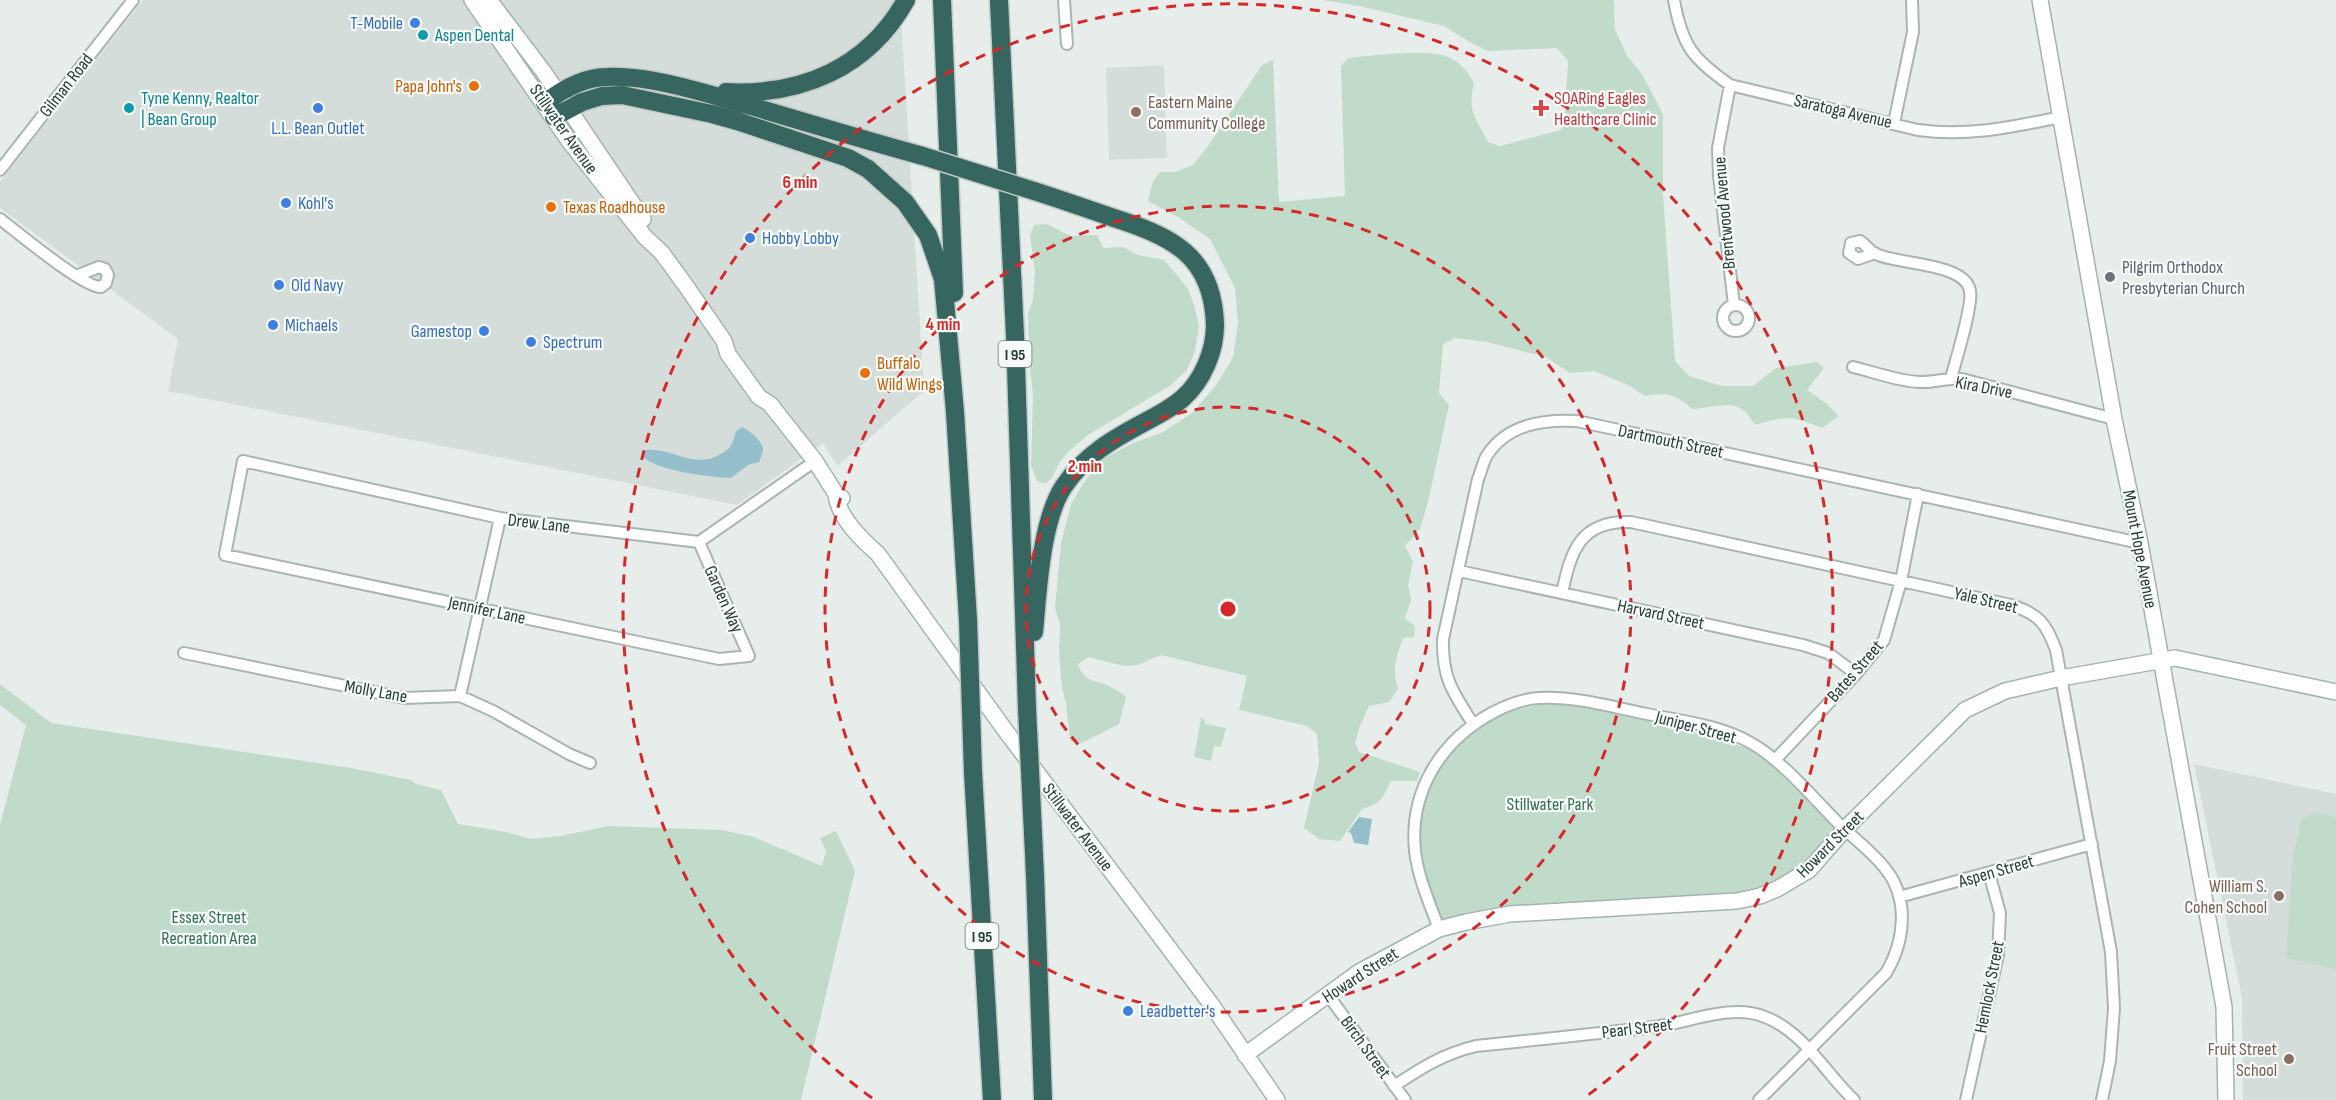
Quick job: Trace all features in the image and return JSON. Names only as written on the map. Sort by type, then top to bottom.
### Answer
[{"type":"highway","points":[[556,105],[583,81],[605,76],[734,93],[779,91],[801,86],[847,64],[869,46],[896,16],[906,0]]},
{"type":"highway","name":"I 95","points":[[942,0],[955,313],[955,412],[968,620],[973,772],[992,1100]]},
{"type":"highway","name":"I 95","points":[[999,0],[1014,323],[1043,1100]]},
{"type":"highway","points":[[689,88],[923,156],[1150,230],[1180,245],[1205,278],[1211,295],[1215,330],[1207,363],[1197,382],[1167,411],[1111,440],[1087,457],[1062,488],[1053,508],[1047,531],[1036,611],[1027,708]]},
{"type":"highway","points":[[556,105],[582,102],[602,96],[622,95],[737,121],[828,151],[868,169],[905,202],[928,236],[936,254],[944,291],[955,412]]},
{"type":"street","name":"Gilman Road","points":[[0,170],[133,0]]},
{"type":"street","name":"Stillwater Avenue","points":[[472,0],[556,105],[585,136],[651,231],[662,253],[724,341],[735,348],[769,394],[770,404],[815,461],[836,494],[845,500],[870,534],[879,554],[1005,730],[1211,1004],[1277,1100]]},
{"type":"street","name":"Stillwater Avenue","points":[[489,0],[556,105]]},
{"type":"street","points":[[1064,0],[1067,44]]},
{"type":"street","name":"Saratoga Avenue","points":[[1674,0],[1683,36],[1692,53],[1709,70],[1730,85],[1947,134],[2001,129],[2061,117]]},
{"type":"street","points":[[1894,123],[1913,32],[1912,0]]},
{"type":"street","name":"Mount Hope Avenue","points":[[2040,0],[2114,418],[2140,543],[2224,1007],[2226,1100]]},
{"type":"street","name":"Brentwood Avenue","points":[[1730,85],[1718,148],[1734,305]]},
{"type":"street","points":[[0,219],[76,276]]},
{"type":"street","points":[[1875,254],[1947,271],[1960,276],[1968,283],[1971,298],[1951,378]]},
{"type":"street","name":"Kira Drive","points":[[1853,367],[1916,382],[1933,383],[1951,378],[2114,418]]},
{"type":"street","name":"Dartmouth Street","points":[[1473,724],[1451,688],[1442,661],[1443,639],[1478,479],[1487,456],[1514,429],[1535,422],[1555,419],[1577,421],[2140,543]]},
{"type":"street","name":"Drew Lane","points":[[225,555],[243,461],[500,518],[699,542]]},
{"type":"street","points":[[699,542],[815,461]]},
{"type":"street","name":"Bates Street","points":[[1775,760],[1856,674],[1884,640],[1901,581],[1918,494]]},
{"type":"street","points":[[460,696],[500,518]]},
{"type":"street","name":"Yale Street","points":[[1562,593],[1569,560],[1583,536],[1617,521],[2029,610],[2042,623],[2056,650],[2111,952],[2114,1008],[2110,1061],[2102,1100]]},
{"type":"street","name":"Garden Way","points":[[699,542],[748,656]]},
{"type":"street","name":"Jennifer Lane","points":[[225,555],[718,659],[748,656]]},
{"type":"street","name":"Harvard Street","points":[[1458,572],[1816,649],[1842,662],[1856,674]]},
{"type":"street","name":"Molly Lane","points":[[184,653],[404,698],[460,696],[590,763]]},
{"type":"street","name":"Howard Street","points":[[1245,1055],[1359,972],[1439,929],[1510,914],[1737,901],[1760,896],[1785,885],[1809,870],[1845,829],[1965,710],[2005,691],[2061,678],[2175,658],[2336,692]]},
{"type":"street","name":"Juniper Street","points":[[1439,929],[1418,867],[1414,831],[1428,777],[1450,744],[1473,724],[1520,700],[1557,698],[1717,729],[1750,742],[1775,760],[1884,867],[1899,897],[1902,914],[1901,934],[1893,960],[1886,973],[1760,1100]]},
{"type":"street","name":"Aspen Street","points":[[1899,897],[2092,844]]},
{"type":"street","name":"Hemlock Street","points":[[1966,1100],[1998,955],[2000,914],[1989,873]]},
{"type":"street","name":"Birch Street","points":[[1328,995],[1405,1100]]},
{"type":"street","name":"Pearl Street","points":[[1394,1086],[1429,1062],[1451,1052],[1476,1046],[1656,1027],[1747,1011],[1766,1017],[1785,1029],[1808,1050],[1854,1100]]},
{"type":"shaded area","points":[[143,0],[900,0],[924,391],[837,466],[823,443],[737,505],[168,391],[178,339],[0,208],[0,182]]},
{"type":"shaded area","name":"Eastern Maine Community College","points":[[1164,65],[1167,158],[1109,160],[1106,68]]},
{"type":"shaded area","name":"William S. Cohen School","points":[[2194,764],[2336,794],[2336,1100],[2243,1100],[2242,998]]},
{"type":"green space","points":[[1322,0],[1614,0],[1615,29],[1627,56],[1642,74],[1663,114],[1663,195],[1675,361],[1689,376],[1722,386],[1753,386],[1776,368],[1817,362],[1824,368],[1807,390],[1826,403],[1839,416],[1822,428],[1789,418],[1755,425],[1747,413],[1738,407],[1725,405],[1692,409],[1676,397],[1665,394],[1645,396],[1628,385],[1594,371],[1570,373],[1546,357],[1487,342],[1455,338],[1443,344],[1439,393],[1449,405],[1420,529],[1405,546],[1413,561],[1408,585],[1411,600],[1405,619],[1415,626],[1414,637],[1403,638],[1398,651],[1395,669],[1398,689],[1389,702],[1369,706],[1355,743],[1359,752],[1420,772],[1417,781],[1391,781],[1381,800],[1362,809],[1340,841],[1319,839],[1304,828],[1319,763],[1317,734],[1307,726],[1239,710],[1247,676],[1161,655],[1137,665],[1124,666],[1088,657],[1078,664],[1084,675],[1115,689],[1126,697],[1119,724],[1082,743],[1070,741],[1059,654],[1060,624],[1055,608],[1061,543],[1071,504],[1086,479],[1105,458],[1133,443],[1161,433],[1192,413],[1217,384],[1233,357],[1238,323],[1235,288],[1210,239],[1178,217],[1148,201],[1153,181],[1160,172],[1175,172],[1193,165],[1262,65],[1273,60],[1279,202],[1345,196],[1341,66],[1348,58],[1426,53],[1438,54],[1456,61],[1474,83],[1472,108],[1488,142],[1500,146],[1561,130],[1565,114],[1568,61],[1557,48],[1487,51],[1444,26],[1359,6]]},
{"type":"green space","points":[[1046,224],[1071,236],[1097,235],[1103,248],[1123,247],[1138,255],[1164,260],[1188,289],[1199,326],[1195,351],[1187,370],[1171,385],[1088,435],[1069,451],[1059,463],[1052,478],[1045,484],[1037,481],[1031,465],[1033,395],[1028,313],[1033,300],[1035,272],[1030,236],[1034,225]]},
{"type":"green space","name":"Essex Street Recreation Area","points":[[0,684],[51,723],[351,768],[411,780],[416,784],[441,790],[458,824],[511,833],[531,839],[561,836],[608,826],[722,830],[754,837],[822,866],[826,851],[820,838],[836,831],[855,871],[801,1100],[0,1100],[0,825],[26,725],[0,705]]},
{"type":"green space","name":"Stillwater Park","points":[[1560,704],[1609,712],[1704,734],[1749,749],[1773,767],[1836,828],[1811,855],[1786,875],[1773,882],[1742,892],[1499,908],[1447,919],[1441,918],[1425,877],[1420,852],[1420,822],[1427,794],[1439,768],[1456,746],[1478,729],[1502,715],[1530,707]]},
{"type":"green space","points":[[1201,718],[1205,720],[1205,724],[1226,728],[1221,747],[1214,746],[1211,761],[1194,757]]},
{"type":"green space","points":[[2315,812],[2336,817],[2336,969],[2286,958],[2292,864],[2301,820]]},
{"type":"water","points":[[742,427],[757,439],[763,451],[759,462],[748,465],[731,478],[697,475],[670,469],[648,461],[641,455],[642,451],[651,450],[698,460],[707,459],[728,449],[736,431]]},
{"type":"water","points":[[1359,817],[1372,819],[1368,845],[1354,843],[1351,833],[1348,832]]},
{"type":"place","name":"T-Mobile","points":[[415,23]]},
{"type":"place","name":"Aspen Dental","points":[[423,35]]},
{"type":"place","name":"Papa John's","points":[[474,86]]},
{"type":"place","name":"Tyne Kenny, Realtor | Bean Group","points":[[129,108]]},
{"type":"place","name":"L.L. Bean Outlet","points":[[318,108]]},
{"type":"place","name":"SOARing Eagles Healthcare Clinic","points":[[1541,108]]},
{"type":"place","name":"Eastern Maine Community College","points":[[1136,112]]},
{"type":"place","name":"Kohl's","points":[[286,203]]},
{"type":"place","name":"Texas Roadhouse","points":[[551,207]]},
{"type":"place","name":"Hobby Lobby","points":[[750,238]]},
{"type":"place","name":"Pilgrim Orthodox Presbyterian Church","points":[[2110,277]]},
{"type":"place","name":"Old Navy","points":[[279,285]]},
{"type":"place","name":"Michaels","points":[[273,325]]},
{"type":"place","name":"Gamestop","points":[[484,331]]},
{"type":"place","name":"Spectrum","points":[[531,342]]},
{"type":"place","name":"Buffalo Wild Wings","points":[[865,373]]},
{"type":"place","name":"William S. Cohen School","points":[[2279,896]]},
{"type":"place","name":"Leadbetter's","points":[[1128,1011]]},
{"type":"place","name":"Fruit Street School","points":[[2289,1059]]}]
